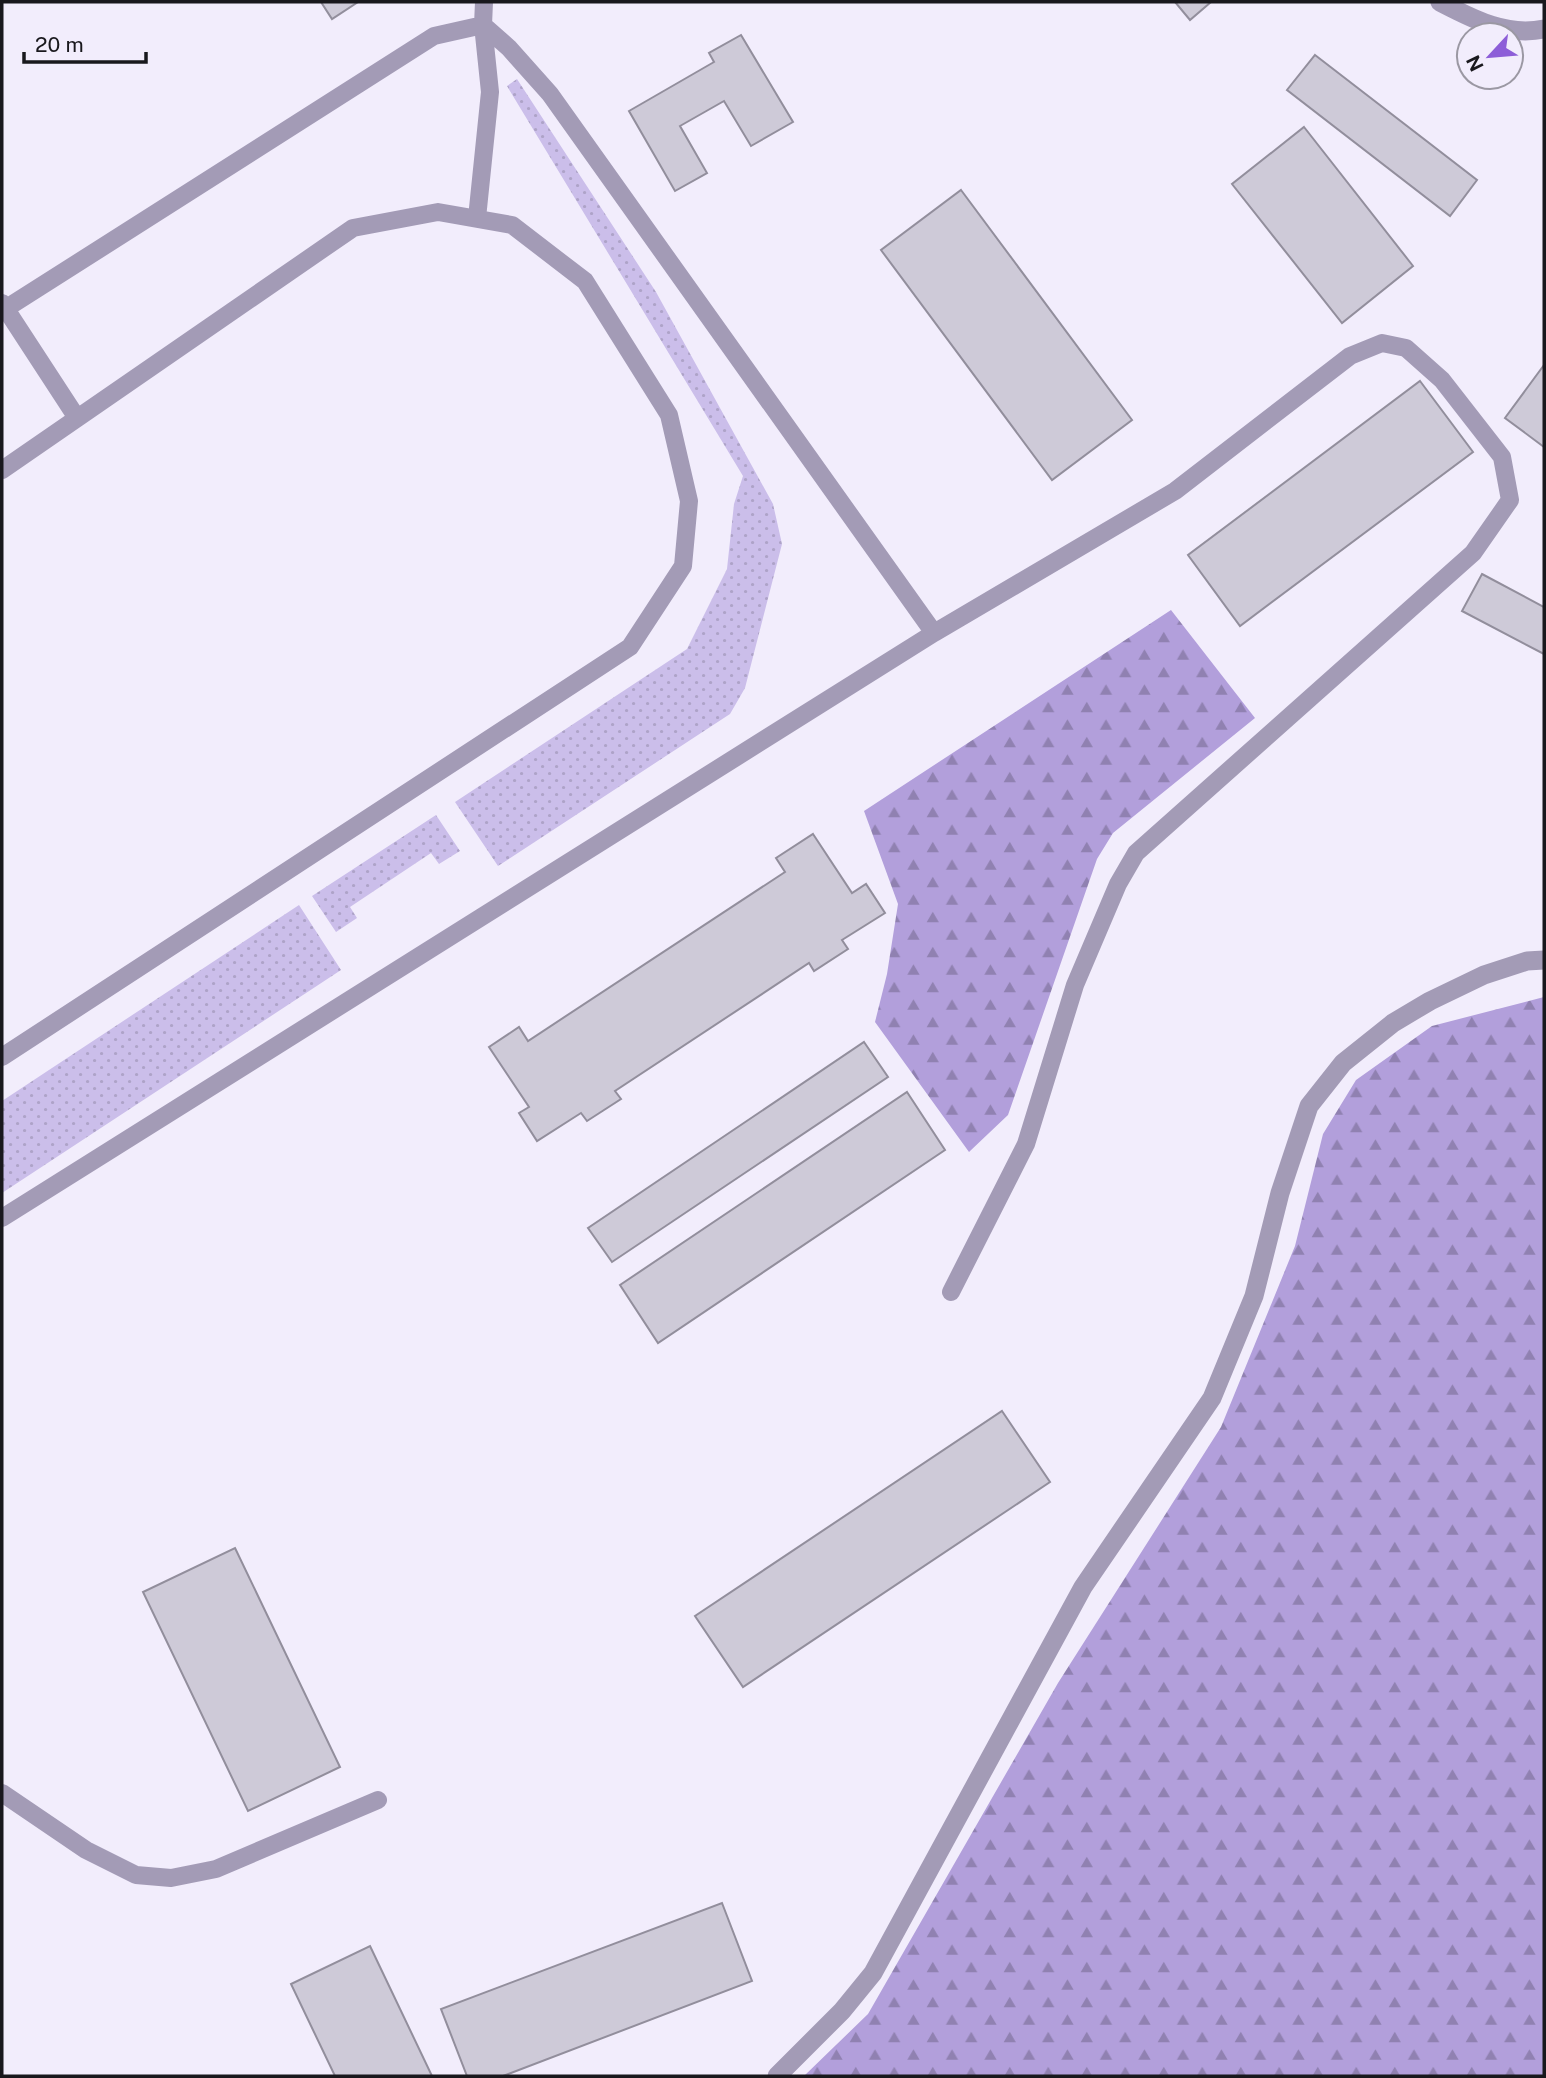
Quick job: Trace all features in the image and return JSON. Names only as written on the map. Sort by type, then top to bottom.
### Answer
[{"type":"street","points":[[1440,2],[1483,24],[1528,32],[1544,29]]},
{"type":"street","points":[[777,2076],[842,2011],[873,1973],[1083,1587],[1213,1398],[1254,1296],[1280,1194],[1309,1106],[1343,1063],[1393,1023],[1483,975],[1527,961],[1544,960]]},
{"type":"lane","points":[[477,218],[490,92],[483,25],[484,2]]},
{"type":"lane","points":[[77,418],[3,307],[434,36],[483,25]]},
{"type":"lane","points":[[483,25],[509,48],[550,94],[934,633]]},
{"type":"lane","points":[[2,470],[353,228],[438,212],[512,225],[585,281],[669,415],[689,501],[683,566],[630,647],[2,1057]]},
{"type":"lane","points":[[2,1218],[934,633],[1175,491],[1350,356],[1382,344],[1406,348],[1442,380],[1502,457],[1510,500],[1473,553],[1136,853],[1118,884],[1075,985],[1026,1144],[951,1292]]},
{"type":"lane","points":[[2,1793],[86,1850],[136,1875],[171,1878],[216,1869],[378,1800]]},
{"type":"shaded area","points":[[517,79],[656,292],[773,504],[782,544],[745,688],[730,714],[498,866],[455,802],[687,649],[727,569],[734,504],[743,476],[507,86]]},
{"type":"shaded area","points":[[436,815],[460,851],[439,864],[431,853],[350,907],[357,918],[336,932],[312,896]]},
{"type":"shaded area","points":[[299,905],[341,970],[2,1193],[2,1101]]},
{"type":"green space","points":[[1171,610],[1255,718],[1113,833],[1097,859],[1008,1115],[969,1152],[875,1022],[887,974],[898,904],[864,811]]},
{"type":"green space","points":[[1544,997],[1544,2076],[804,2076],[868,2014],[1058,1683],[1221,1427],[1295,1246],[1323,1134],[1356,1080],[1432,1026]]},
{"type":"building","points":[[321,2],[358,2],[332,19]]},
{"type":"building","points":[[1175,2],[1211,2],[1190,20]]},
{"type":"building","points":[[741,35],[793,122],[751,146],[724,101],[680,126],[707,173],[675,191],[629,111],[714,62],[709,53]]},
{"type":"building","points":[[1315,55],[1477,180],[1450,216],[1287,90]]},
{"type":"building","points":[[1304,127],[1413,266],[1342,323],[1232,184]]},
{"type":"building","points":[[961,190],[1132,420],[1052,480],[881,250]]},
{"type":"building","points":[[1544,365],[1544,447],[1505,418]]},
{"type":"building","points":[[1420,381],[1473,452],[1240,626],[1188,555]]},
{"type":"building","points":[[1482,574],[1544,607],[1544,654],[1462,611]]},
{"type":"building","points":[[813,834],[852,893],[866,884],[885,913],[842,940],[848,949],[814,971],[809,963],[615,1091],[621,1099],[587,1121],[581,1113],[537,1141],[519,1113],[529,1107],[489,1047],[519,1027],[528,1041],[785,872],[776,858]]},
{"type":"building","points":[[864,1042],[888,1077],[612,1262],[588,1228]]},
{"type":"building","points":[[907,1092],[945,1150],[658,1343],[620,1285]]},
{"type":"building","points":[[1002,1411],[1050,1482],[743,1687],[695,1616]]},
{"type":"building","points":[[235,1548],[340,1767],[248,1811],[143,1592]]},
{"type":"building","points":[[722,1903],[752,1981],[503,2076],[467,2076],[441,2009]]},
{"type":"building","points":[[370,1946],[432,2076],[335,2076],[291,1984]]}]
